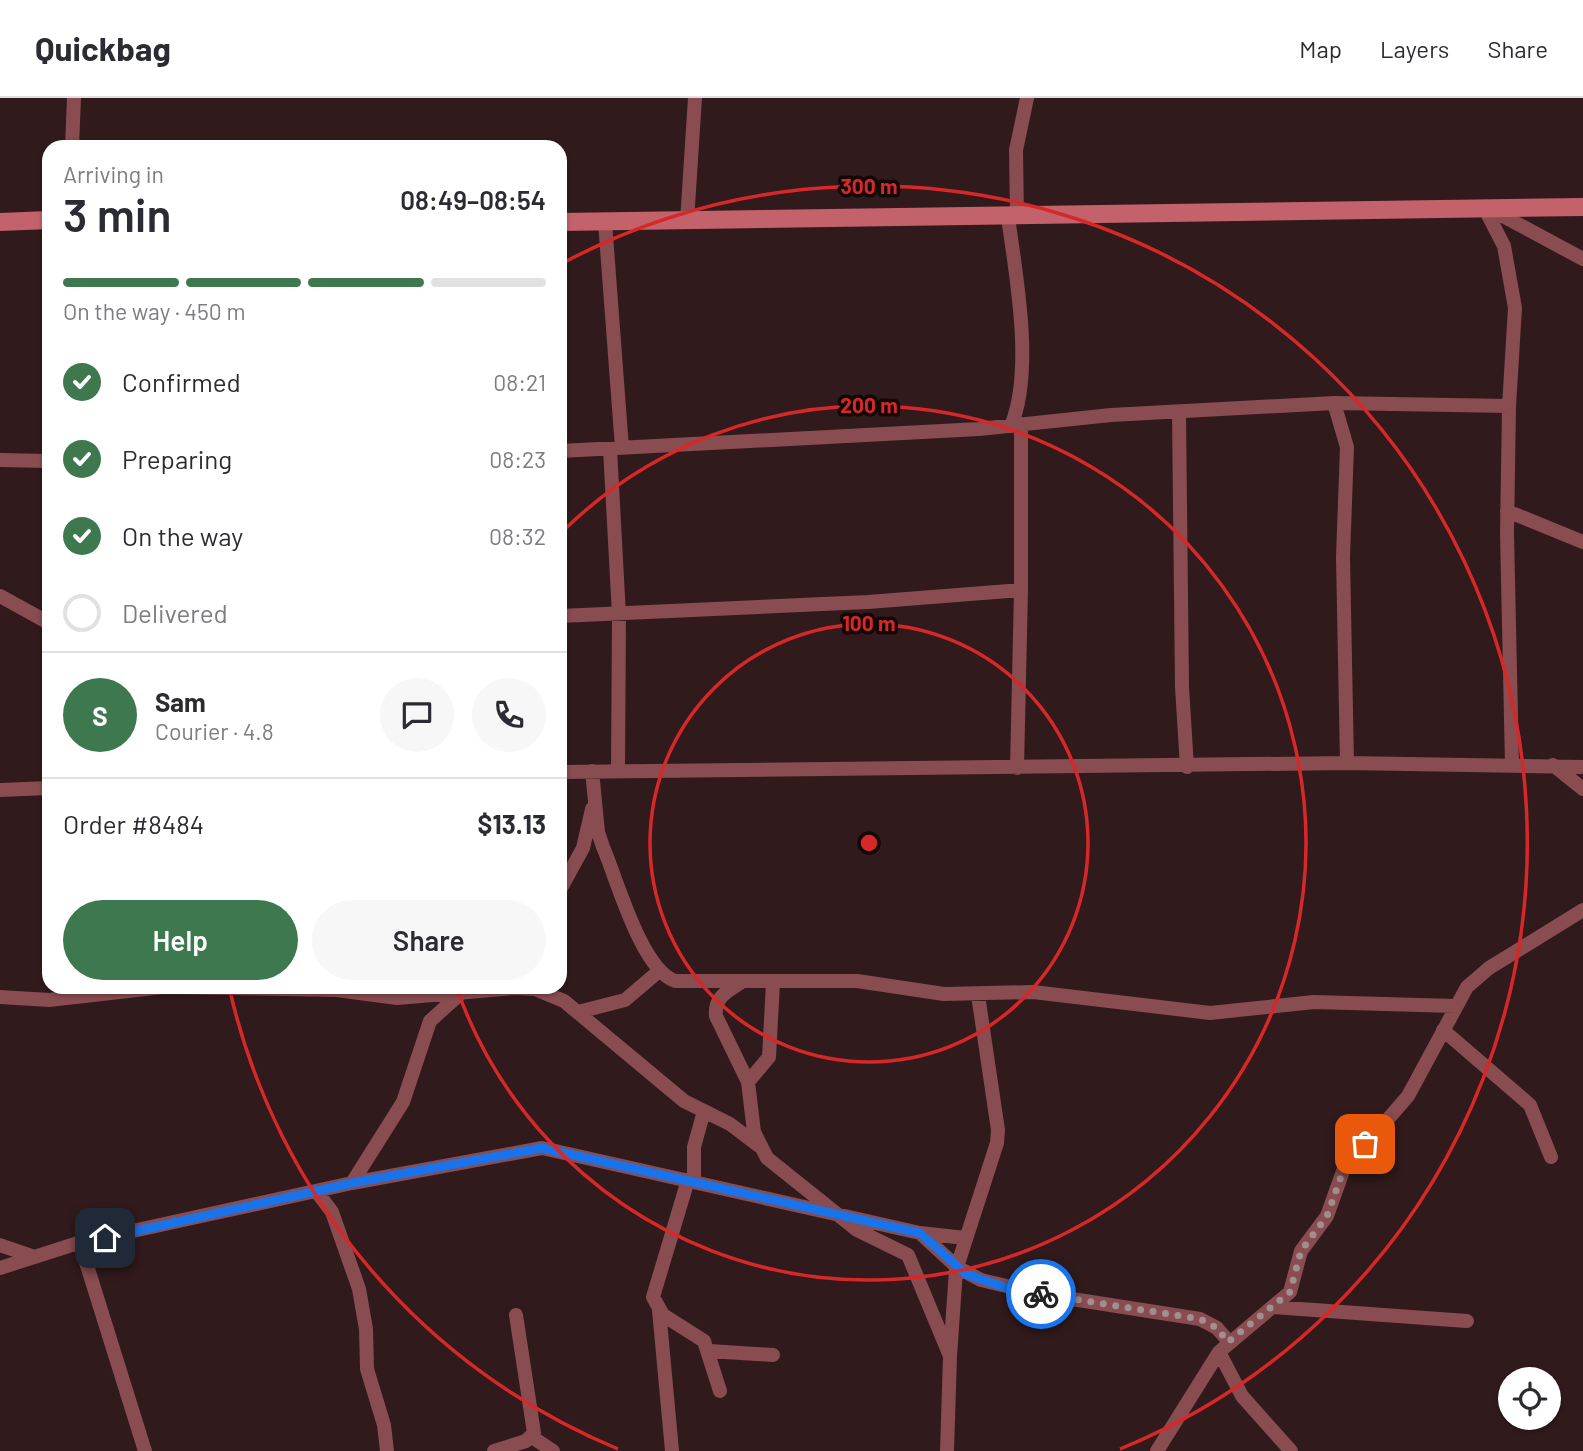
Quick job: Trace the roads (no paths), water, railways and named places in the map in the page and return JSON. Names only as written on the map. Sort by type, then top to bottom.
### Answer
[{"type":"main road","points":[[567,222],[1583,207]]},
{"type":"main road","points":[[0,222],[42,220]]},
{"type":"street","points":[[72,140],[74,98]]},
{"type":"street","points":[[687,221],[695,98]]},
{"type":"street","points":[[1017,768],[1021,590],[1016,425],[1021,313],[1012,217],[1016,150],[1027,98]]},
{"type":"street","points":[[1488,209],[1583,258]]},
{"type":"street","points":[[1488,209],[1504,246],[1513,291],[1515,326],[1508,406],[1507,512],[1512,764]]},
{"type":"street","points":[[605,222],[616,449],[618,772]]},
{"type":"street","points":[[567,451],[1016,425],[1111,415],[1334,403],[1508,406]]},
{"type":"street","points":[[1334,403],[1348,447],[1343,557],[1347,764]]},
{"type":"street","points":[[1179,413],[1182,706],[1187,767]]},
{"type":"street","points":[[0,460],[42,461]]},
{"type":"street","points":[[1507,512],[1583,542]]},
{"type":"street","points":[[567,617],[868,602],[1021,590]]},
{"type":"street","points":[[0,596],[42,619]]},
{"type":"street","points":[[567,772],[1347,764],[1581,765]]},
{"type":"street","points":[[1553,765],[1583,789]]},
{"type":"street","points":[[592,771],[603,847],[641,941],[659,971],[669,979],[681,982],[741,983],[857,981],[978,995],[1033,992],[1210,1013],[1314,1002],[1455,1006]]},
{"type":"street","points":[[0,790],[42,788]]},
{"type":"street","points":[[567,877],[583,848],[594,797]]},
{"type":"street","points":[[1157,1451],[1224,1347],[1293,1287],[1301,1251],[1327,1216],[1343,1171],[1408,1096],[1455,1006],[1477,978],[1583,910]]},
{"type":"street","points":[[578,1012],[625,1000],[659,971]]},
{"type":"street","points":[[741,983],[722,995],[715,1009],[748,1082],[754,1132],[759,1146]]},
{"type":"street","points":[[748,1082],[769,1057],[773,983]]},
{"type":"street","points":[[0,997],[49,1000],[102,994]]},
{"type":"street","points":[[390,994],[421,998],[453,994]]},
{"type":"street","points":[[352,1183],[402,1102],[426,1028],[460,994]]},
{"type":"street","points":[[550,994],[578,1012],[684,1101],[730,1125],[759,1146],[776,1167],[858,1230],[908,1255],[950,1356]]},
{"type":"street","points":[[947,1451],[950,1356],[957,1267],[997,1143],[998,1130],[978,995]]},
{"type":"street","points":[[421,998],[426,1028]]},
{"type":"street","points":[[1443,1030],[1530,1105],[1551,1157]]},
{"type":"street","points":[[672,1451],[659,1310],[653,1297],[691,1181],[694,1147],[704,1111]]},
{"type":"street","points":[[0,1268],[80,1243],[352,1183],[542,1148],[920,1233],[965,1238]]},
{"type":"street","points":[[317,1192],[332,1212],[359,1289],[366,1329],[368,1369],[387,1451]]},
{"type":"street","points":[[920,1233],[957,1267],[981,1280],[1004,1287],[1207,1321],[1224,1347],[1242,1396],[1291,1451]]},
{"type":"street","points":[[80,1243],[145,1451]]},
{"type":"street","points":[[0,1245],[35,1257]]},
{"type":"street","points":[[1273,1307],[1467,1321]]},
{"type":"street","points":[[659,1310],[699,1336],[709,1352],[720,1391]]},
{"type":"street","points":[[516,1315],[534,1433],[532,1437]]},
{"type":"street","points":[[709,1352],[773,1355]]},
{"type":"street","points":[[494,1451],[532,1437]]},
{"type":"street","points":[[532,1437],[553,1451]]}]
